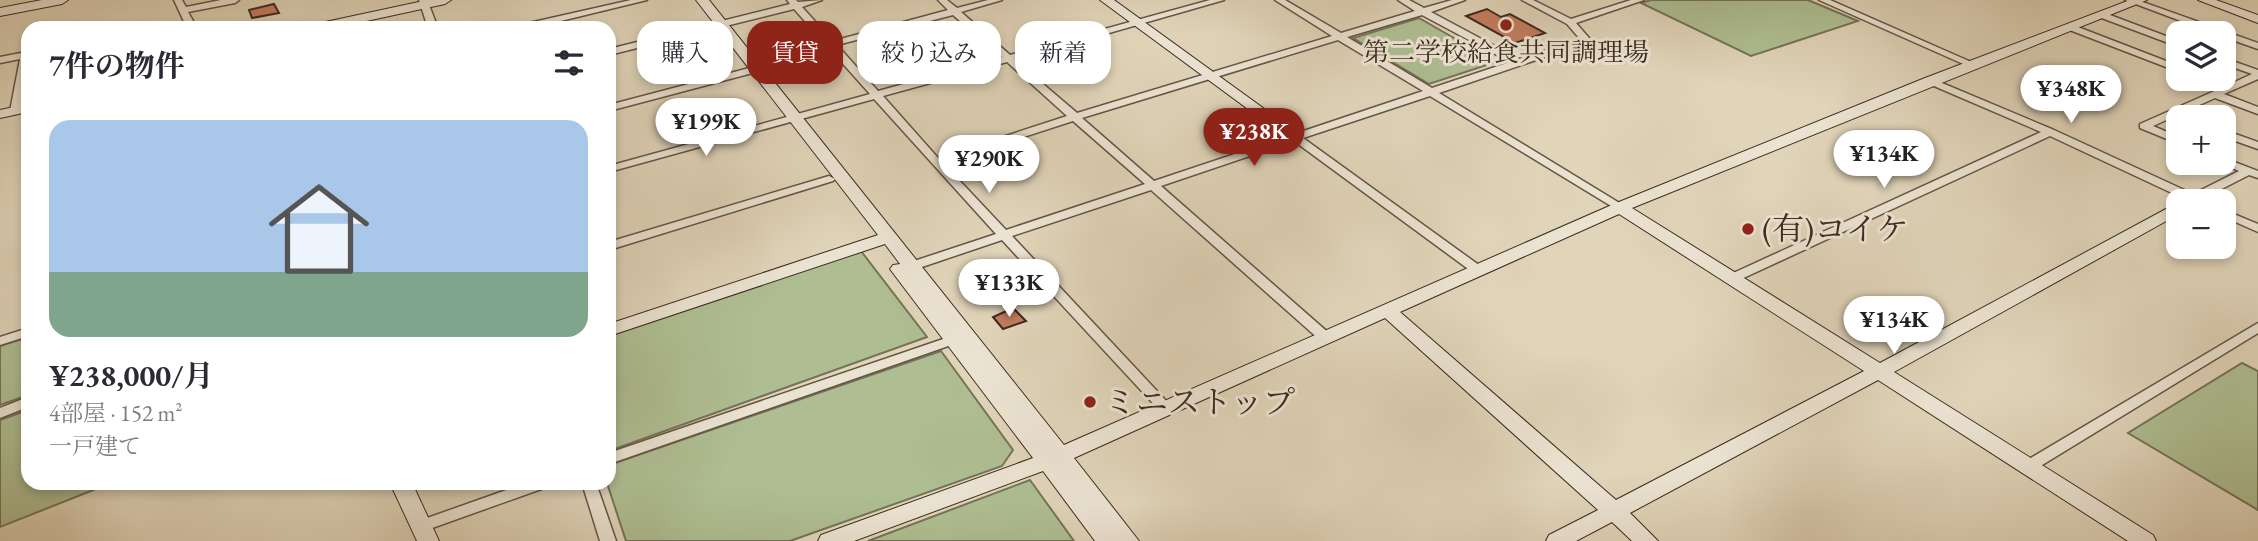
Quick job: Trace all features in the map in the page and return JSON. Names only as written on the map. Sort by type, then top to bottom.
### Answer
[{"type":"street","points":[[0,12],[62,0]]},
{"type":"street","points":[[178,0],[188,21]]},
{"type":"street","points":[[183,10],[235,0]]},
{"type":"street","points":[[345,21],[424,2],[446,0]]},
{"type":"street","points":[[551,21],[643,0]]},
{"type":"street","points":[[691,0],[712,21]]},
{"type":"street","points":[[702,0],[714,21]]},
{"type":"street","points":[[730,21],[794,3],[818,0]]},
{"type":"street","points":[[942,0],[1326,338]]},
{"type":"street","points":[[843,41],[999,0]]},
{"type":"street","points":[[1106,0],[1479,271]]},
{"type":"street","points":[[616,167],[1220,0]]},
{"type":"street","points":[[1279,0],[1620,207],[2145,541]]},
{"type":"street","points":[[1402,0],[1518,63]]},
{"type":"street","points":[[936,162],[1210,75],[1461,0]]},
{"type":"street","points":[[912,266],[1586,40],[1570,22],[1526,0]]},
{"type":"street","points":[[1570,22],[1640,0]]},
{"type":"street","points":[[1823,0],[1973,65]]},
{"type":"street","points":[[2204,0],[2258,19]]},
{"type":"street","points":[[829,541],[1052,459],[1620,207],[2135,1],[2188,21]]},
{"type":"street","points":[[424,2],[431,21]]},
{"type":"street","points":[[794,3],[810,21]]},
{"type":"street","points":[[2102,15],[2166,39]]},
{"type":"street","points":[[2070,27],[2166,64]]},
{"type":"street","points":[[2236,39],[2258,47]]},
{"type":"street","points":[[616,50],[637,45]]},
{"type":"street","points":[[733,47],[747,65]]},
{"type":"street","points":[[0,60],[21,56]]},
{"type":"street","points":[[843,57],[936,162],[1166,409]]},
{"type":"street","points":[[2236,66],[2258,74]]},
{"type":"street","points":[[616,106],[747,72]]},
{"type":"street","points":[[2236,84],[2258,74]]},
{"type":"street","points":[[14,111],[21,78]]},
{"type":"street","points":[[1930,81],[2049,132],[2166,190]]},
{"type":"street","points":[[762,84],[883,239],[952,340],[1052,459],[1128,541]]},
{"type":"street","points":[[2192,105],[2221,91]]},
{"type":"street","points":[[2215,94],[2258,111]]},
{"type":"street","points":[[2166,117],[2144,126],[2166,135]]},
{"type":"street","points":[[789,119],[828,178],[883,239],[912,266],[1108,541]]},
{"type":"street","points":[[1733,278],[2049,132]]},
{"type":"street","points":[[2236,138],[2258,146]]},
{"type":"street","points":[[2236,166],[2253,173]]},
{"type":"street","points":[[2218,189],[2253,173]]},
{"type":"street","points":[[616,244],[828,178]]},
{"type":"street","points":[[1557,541],[1880,371],[2166,215]]},
{"type":"street","points":[[2236,218],[2258,228]]},
{"type":"street","points":[[616,328],[883,239]]},
{"type":"street","points":[[1387,310],[1647,541]]},
{"type":"street","points":[[2029,466],[2258,327]]},
{"type":"street","points":[[0,341],[21,334]]},
{"type":"street","points":[[616,457],[952,340]]},
{"type":"street","points":[[0,412],[21,404]]},
{"type":"street","points":[[404,490],[425,534],[526,490]]},
{"type":"street","points":[[591,490],[608,541]]},
{"type":"green space","points":[[1651,0],[1808,0],[1858,21],[1751,56],[1641,3]]},
{"type":"green space","points":[[1419,18],[1496,62],[1429,84],[1353,38]]},
{"type":"green space","points":[[861,251],[927,337],[616,448],[616,334]]},
{"type":"green space","points":[[21,339],[21,398],[0,405],[0,346]]},
{"type":"green space","points":[[941,351],[1013,450],[1002,466],[790,541],[626,541],[609,490],[616,490],[616,463]]},
{"type":"green space","points":[[2242,363],[2258,371],[2258,510],[2128,433]]},
{"type":"green space","points":[[21,412],[21,490],[93,490],[0,527],[0,420]]},
{"type":"green space","points":[[1030,480],[1074,541],[868,541]]},
{"type":"building","points":[[274,4],[279,13],[252,18],[249,10]]},
{"type":"building","name":"第二学校給食共同調理場","points":[[1487,9],[1501,17],[1510,14],[1545,33],[1515,43],[1466,16]]},
{"type":"building","points":[[1013,308],[1026,321],[1003,329],[993,317]]},
{"type":"place","name":"第二学校給食共同調理場","points":[[1506,25]]},
{"type":"place","name":"(有)コイケ","points":[[1748,229]]},
{"type":"place","name":"ミニストップ","points":[[1090,402]]}]
